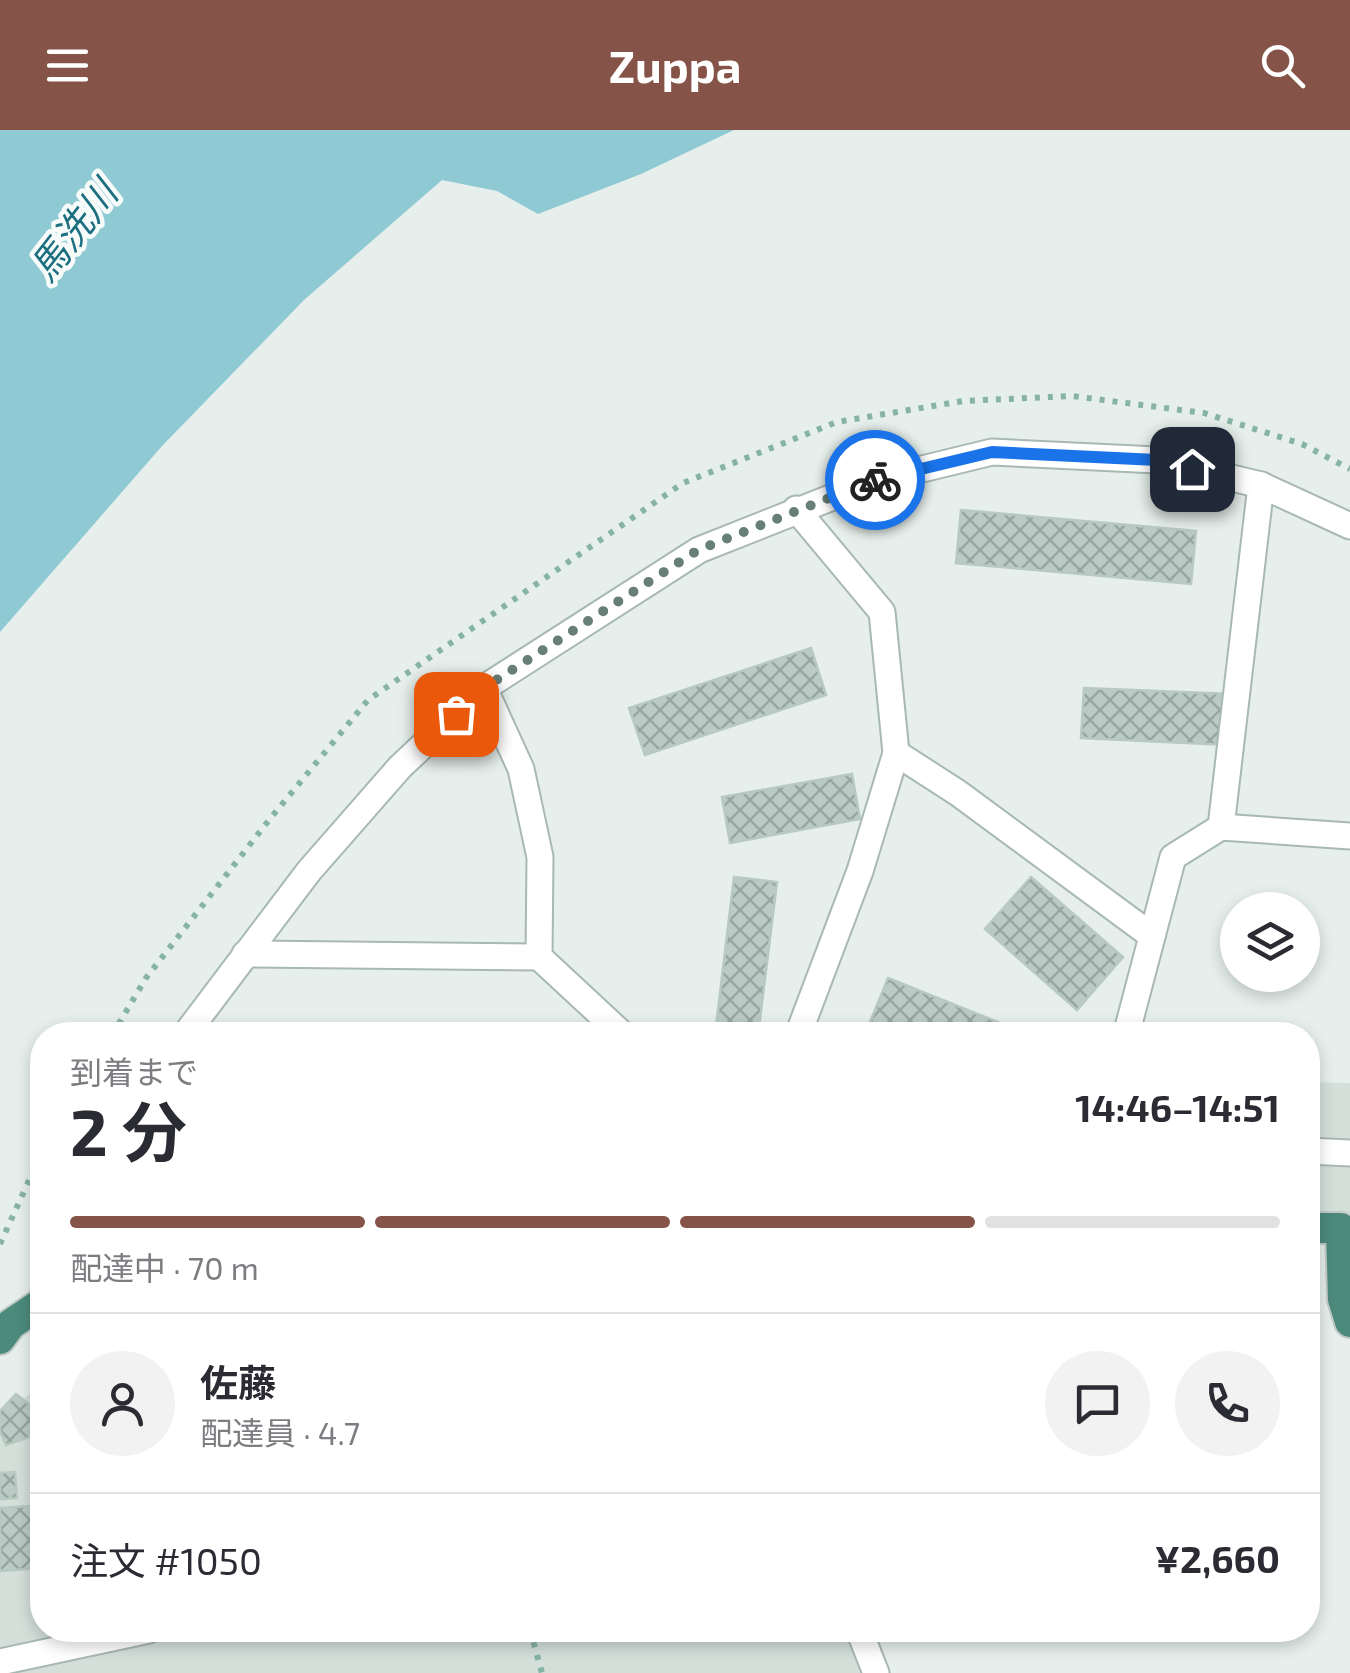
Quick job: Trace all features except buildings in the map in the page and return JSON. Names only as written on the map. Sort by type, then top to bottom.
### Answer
[{"type":"highway","points":[[1320,1228],[1342,1228],[1343,1299],[1350,1322]]},
{"type":"highway","points":[[0,1338],[30,1311]]},
{"type":"street","points":[[195,1022],[309,871],[400,767],[484,688],[698,550],[872,480],[992,452],[1157,460],[1261,485],[1350,526]]},
{"type":"street","points":[[1221,827],[1261,485]]},
{"type":"street","points":[[796,509],[882,612],[896,753],[860,872],[803,1022]]},
{"type":"street","points":[[484,688],[521,770],[540,857],[539,957]]},
{"type":"street","points":[[896,753],[1152,936]]},
{"type":"street","points":[[1129,1022],[1173,857],[1221,827],[1350,836]]},
{"type":"street","points":[[245,954],[539,957],[608,1022]]},
{"type":"street","points":[[1320,1152],[1350,1153]]},
{"type":"street","points":[[0,1662],[93,1642]]},
{"type":"street","points":[[864,1642],[876,1673]]},
{"type":"path","points":[[0,1244],[30,1178]]},
{"type":"path","points":[[533,1642],[542,1673]]},
{"type":"shaded area","points":[[1320,1082],[1350,1083],[1350,1233],[1320,1232]]},
{"type":"shaded area","points":[[30,1394],[30,1642],[879,1642],[891,1673],[0,1673],[0,1420]]},
{"type":"water","name":"馬洗川","points":[[0,130],[734,130],[641,174],[538,214],[497,191],[442,180],[304,300],[162,446],[0,632]]},
{"type":"way so far","points":[[456,714],[484,688],[698,550],[875,480]]},
{"type":"route","points":[[875,480],[992,452],[1157,460],[1192,469]]}]
